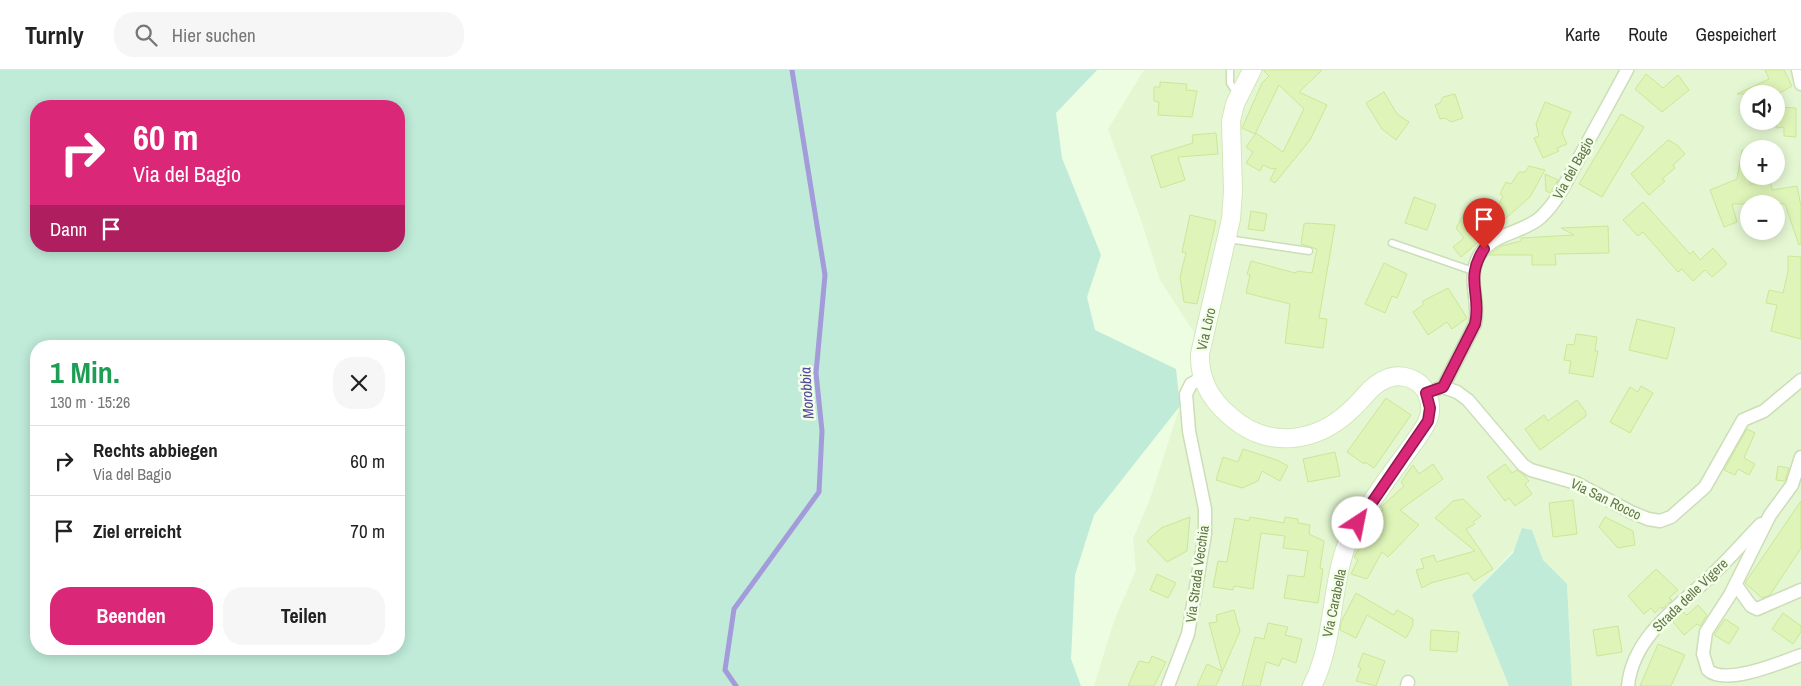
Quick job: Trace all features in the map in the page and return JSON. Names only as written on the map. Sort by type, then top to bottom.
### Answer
[{"type":"street","name":"Via Lôro","points":[[1252,70],[1239,96],[1231,120],[1233,191],[1227,238],[1200,354],[1202,378],[1211,396],[1233,419],[1254,432],[1282,439],[1309,436],[1329,427],[1352,409],[1371,389],[1387,378],[1408,378],[1420,385],[1426,393]]},
{"type":"street","name":"Via del Bagio","points":[[1473,271],[1484,249],[1501,236],[1527,228],[1554,202],[1627,70]]},
{"type":"street","points":[[1798,70],[1801,84]]},
{"type":"street","points":[[1426,393],[1443,387],[1477,315],[1473,271]]},
{"type":"street","name":"Via Strada Vecchia","points":[[1168,686],[1188,634],[1204,542],[1205,509],[1189,431],[1186,394],[1191,384],[1202,378]]},
{"type":"street","name":"Via San Rocco","points":[[1443,387],[1457,392],[1468,400],[1523,465],[1532,470],[1576,482],[1631,512],[1648,519],[1660,521],[1671,517],[1705,487],[1743,420],[1764,411],[1801,380]]},
{"type":"street","name":"Via Carabella","points":[[1312,686],[1322,663],[1349,540],[1367,508],[1428,421],[1430,408],[1426,393]]},
{"type":"street","points":[[1801,457],[1792,485],[1770,515],[1736,584],[1704,638],[1703,654],[1711,674],[1720,678],[1742,676],[1768,669],[1801,655]]},
{"type":"street","name":"Strada delle Vigere","points":[[1628,686],[1631,666],[1650,634],[1716,571],[1770,515]]},
{"type":"street","points":[[1736,584],[1751,606],[1757,609],[1801,590]]},
{"type":"lane","points":[[1230,70],[1230,83],[1239,96]]},
{"type":"lane","points":[[1227,238],[1309,251]]},
{"type":"lane","points":[[1392,242],[1473,271]]},
{"type":"shaded area","points":[[0,70],[1097,70],[1056,113],[1062,158],[1101,255],[1087,297],[1095,330],[1176,369],[1180,406],[1094,515],[1075,575],[1071,659],[1081,686],[0,686]]},
{"type":"shaded area","points":[[1144,70],[1801,70],[1801,686],[1572,686],[1567,585],[1543,560],[1532,530],[1472,595],[1509,686],[1094,686],[1114,621],[1136,570],[1133,539],[1150,499],[1180,406],[1202,378],[1202,345],[1160,280],[1143,226],[1108,129]]},
{"type":"shaded area","points":[[1522,528],[1532,530],[1543,560],[1567,584],[1572,686],[1509,686],[1472,595],[1513,553]]},
{"type":"building","points":[[1263,70],[1322,70],[1299,92],[1327,105],[1310,140],[1275,183],[1270,180],[1276,168],[1272,169],[1263,165],[1260,171],[1246,163],[1253,152],[1246,147],[1256,133],[1283,152],[1304,109],[1279,85],[1255,134],[1242,128],[1262,83],[1269,76]]},
{"type":"building","points":[[1765,70],[1784,70],[1792,86],[1785,90],[1785,85],[1756,85],[1769,79]]},
{"type":"building","points":[[1646,74],[1663,88],[1678,75],[1689,90],[1662,112],[1635,89]]},
{"type":"building","points":[[1160,82],[1187,84],[1186,90],[1197,91],[1192,117],[1158,115],[1159,102],[1154,101],[1154,87],[1160,87]]},
{"type":"building","points":[[1384,92],[1397,114],[1409,122],[1396,140],[1382,129],[1366,103]]},
{"type":"building","points":[[1455,94],[1463,118],[1451,122],[1445,118],[1440,119],[1435,105],[1440,103],[1443,97]]},
{"type":"building","points":[[1545,102],[1571,112],[1562,133],[1567,144],[1557,148],[1559,151],[1543,158],[1534,138],[1539,136],[1536,124]]},
{"type":"building","points":[[1785,107],[1796,108],[1796,137],[1784,136]]},
{"type":"building","points":[[1621,114],[1644,127],[1602,197],[1579,184]]},
{"type":"building","points":[[1216,133],[1218,154],[1178,157],[1185,180],[1161,188],[1151,156],[1193,143],[1192,135]]},
{"type":"building","points":[[1668,140],[1677,145],[1685,154],[1673,165],[1675,168],[1662,179],[1665,181],[1649,195],[1631,174]]},
{"type":"building","points":[[1740,162],[1740,185],[1771,185],[1772,190],[1797,186],[1801,206],[1801,244],[1799,245],[1785,204],[1785,195],[1740,195],[1740,204],[1732,204],[1737,222],[1724,227],[1710,190],[1737,179]]},
{"type":"building","points":[[1529,166],[1545,170],[1530,197],[1461,257],[1453,247],[1464,238],[1456,228],[1467,208],[1491,221],[1503,196],[1500,194],[1506,182],[1511,184],[1519,172],[1525,172]]},
{"type":"building","points":[[1545,174],[1558,180],[1550,193],[1546,191]]},
{"type":"building","points":[[1414,197],[1436,205],[1427,230],[1405,223]]},
{"type":"building","points":[[1643,202],[1690,254],[1693,251],[1700,260],[1713,248],[1727,264],[1712,277],[1705,270],[1693,281],[1682,269],[1678,272],[1643,232],[1638,236],[1623,220]]},
{"type":"building","points":[[1251,211],[1267,214],[1264,231],[1248,229]]},
{"type":"building","points":[[1190,215],[1216,221],[1197,304],[1184,302],[1180,277],[1186,253],[1182,252]]},
{"type":"building","points":[[1304,224],[1335,225],[1319,318],[1327,319],[1323,348],[1285,343],[1290,304],[1246,293],[1250,275],[1247,274],[1251,261],[1295,273],[1298,271],[1312,273],[1317,249],[1301,244]]},
{"type":"building","points":[[1608,226],[1609,253],[1555,254],[1556,265],[1532,265],[1532,255],[1489,255],[1501,246],[1521,241],[1521,238],[1574,235],[1561,228]]},
{"type":"building","points":[[1788,256],[1801,257],[1801,339],[1771,331],[1777,305],[1766,303],[1769,290],[1783,293],[1788,271]]},
{"type":"building","points":[[1384,263],[1407,274],[1397,298],[1392,296],[1385,313],[1365,304]]},
{"type":"building","points":[[1448,288],[1467,318],[1452,329],[1447,322],[1428,335],[1413,312],[1423,305],[1423,301]]},
{"type":"building","points":[[1637,319],[1675,328],[1667,359],[1629,350]]},
{"type":"building","points":[[1576,334],[1597,337],[1595,351],[1598,351],[1593,377],[1569,373],[1571,361],[1564,360],[1567,344],[1574,345]]},
{"type":"building","points":[[1641,386],[1653,393],[1630,433],[1610,422],[1630,387],[1638,392]]},
{"type":"building","points":[[1386,398],[1411,415],[1374,468],[1365,462],[1364,464],[1347,452]]},
{"type":"building","points":[[1577,400],[1586,412],[1586,416],[1540,450],[1525,429],[1544,415],[1548,421]]},
{"type":"building","points":[[1747,429],[1755,433],[1744,458],[1755,464],[1749,475],[1738,469],[1735,475],[1724,470]]},
{"type":"building","points":[[1243,449],[1277,460],[1288,466],[1280,481],[1262,471],[1258,481],[1242,488],[1216,480],[1223,457],[1238,462]]},
{"type":"building","points":[[1335,452],[1340,476],[1308,482],[1303,459]]},
{"type":"building","points":[[1433,464],[1443,479],[1400,510],[1419,525],[1388,557],[1382,552],[1367,579],[1351,574],[1358,560],[1354,557],[1383,509],[1381,507],[1404,486],[1401,482],[1413,465],[1419,474]]},
{"type":"building","points":[[1505,464],[1512,473],[1517,470],[1529,481],[1525,484],[1532,494],[1515,506],[1509,498],[1505,501],[1487,477]]},
{"type":"building","points":[[1778,466],[1789,468],[1785,481],[1776,480]]},
{"type":"building","points":[[1463,499],[1481,516],[1473,522],[1475,524],[1466,529],[1493,569],[1474,581],[1468,573],[1431,583],[1422,588],[1416,570],[1424,568],[1421,559],[1434,555],[1436,562],[1475,551],[1435,518],[1453,501]]},
{"type":"building","points":[[1573,500],[1577,534],[1553,537],[1549,503]]},
{"type":"building","points":[[1801,501],[1801,548],[1770,595],[1762,598],[1745,583]]},
{"type":"building","points":[[1190,517],[1187,551],[1167,562],[1147,541],[1161,528]]},
{"type":"building","points":[[1250,517],[1284,523],[1285,517],[1298,519],[1298,523],[1310,525],[1309,534],[1324,541],[1320,568],[1323,569],[1318,603],[1284,598],[1288,575],[1304,577],[1308,551],[1283,548],[1285,536],[1261,533],[1253,589],[1234,586],[1233,590],[1213,587],[1218,561],[1227,562],[1235,518],[1249,521]]},
{"type":"building","points":[[1605,517],[1633,531],[1635,545],[1618,548],[1599,527]]},
{"type":"building","points":[[1656,569],[1678,590],[1669,598],[1672,600],[1662,609],[1661,607],[1655,613],[1651,608],[1644,614],[1628,596]]},
{"type":"building","points":[[1157,574],[1176,583],[1168,598],[1150,590]]},
{"type":"building","points":[[1356,593],[1394,615],[1397,610],[1413,619],[1413,625],[1406,638],[1367,615],[1356,638],[1340,630],[1341,622]]},
{"type":"building","points":[[1698,605],[1707,615],[1700,626],[1697,624],[1684,635],[1673,622],[1683,612],[1687,615]]},
{"type":"building","points":[[1234,610],[1240,631],[1216,686],[1197,686],[1207,664],[1222,671],[1209,623],[1217,622],[1216,615]]},
{"type":"building","points":[[1783,613],[1801,626],[1801,632],[1793,644],[1772,629]]},
{"type":"building","points":[[1725,619],[1739,628],[1729,644],[1714,635]]},
{"type":"building","points":[[1268,623],[1288,627],[1285,635],[1302,639],[1296,663],[1282,658],[1279,666],[1266,662],[1260,686],[1242,686],[1255,637],[1264,639]]},
{"type":"building","points":[[1618,626],[1622,652],[1597,656],[1593,630]]},
{"type":"building","points":[[1431,630],[1459,632],[1457,652],[1430,650]]},
{"type":"building","points":[[1658,644],[1685,655],[1671,686],[1640,686]]},
{"type":"building","points":[[1363,653],[1385,661],[1376,686],[1356,681],[1361,668],[1358,667]]},
{"type":"building","points":[[1152,656],[1166,662],[1154,686],[1128,686],[1139,661],[1149,663]]},
{"type":"waterway","name":"Morobbia","points":[[736,686],[725,670],[734,609],[819,492],[822,431],[816,373],[825,275],[792,70]]},
{"type":"route","points":[[1358,523],[1428,421],[1430,408],[1426,393],[1443,387],[1475,324],[1477,315],[1473,271],[1477,259],[1484,249]]}]
